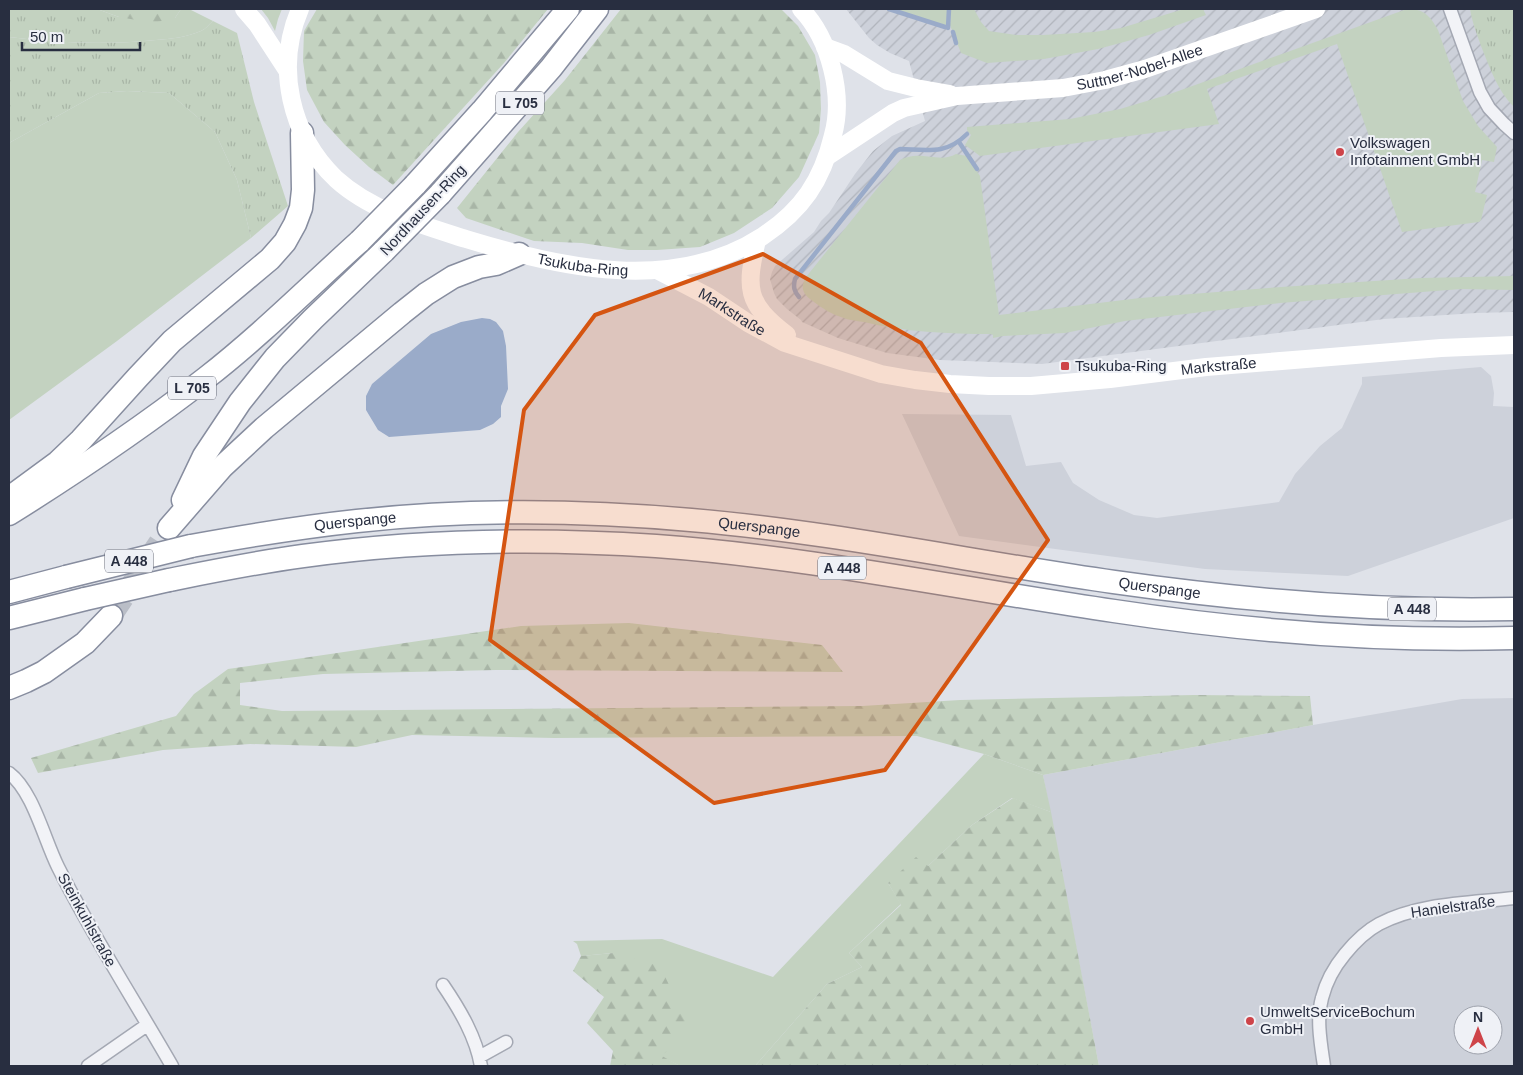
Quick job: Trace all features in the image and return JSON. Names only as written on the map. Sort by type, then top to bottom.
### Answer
[{"type":"highway","name":"Nordhausen-Ring","points":[[9,514],[68,477],[207,377],[360,241],[482,111],[568,9]]},
{"type":"highway","name":"Nordhausen-Ring","points":[[518,254],[496,264],[479,267],[453,277],[426,294],[264,428],[222,467],[169,528],[204,456],[240,402],[276,358],[313,318],[384,251],[440,194],[551,68],[597,9]]},
{"type":"highway","points":[[9,498],[58,462],[82,440],[172,341],[270,259],[285,242],[302,208],[302,133]]},
{"type":"highway","name":"Querspange","points":[[9,592],[191,546],[304,527],[401,517],[509,513],[611,514],[695,520],[807,533],[1112,582],[1269,601],[1403,609],[1514,609]]},
{"type":"highway","name":"Querspange","points":[[9,618],[169,580],[303,556],[448,544],[574,542],[667,547],[798,561],[1107,610],[1230,626],[1381,637],[1514,638]]},
{"type":"highway","points":[[9,688],[44,672],[85,643],[111,616]]},
{"type":"main road","points":[[244,9],[257,24],[287,70]]},
{"type":"main road","name":"Tsukuba-Ring","points":[[300,9],[295,20],[289,47],[287,70],[292,105],[302,133],[315,154],[336,178],[362,198],[402,216],[446,232],[518,254],[614,271],[657,270],[714,260],[738,251],[757,240],[778,226],[797,208],[819,177],[828,156],[835,129],[838,106],[834,75],[825,47],[813,25],[801,9]]},
{"type":"main road","name":"Suttner-Nobel-Allee","points":[[828,156],[904,108],[957,96],[1056,88],[1105,80],[1145,69],[1316,9]]},
{"type":"main road","name":"Suttner-Nobel-Allee","points":[[825,47],[844,54],[888,81],[957,96]]},
{"type":"main road","name":"Markstraße","points":[[757,240],[751,269],[752,295],[760,310],[772,324],[808,350]]},
{"type":"main road","name":"Markstraße","points":[[657,270],[709,297],[748,323],[785,343],[860,368],[916,380],[970,385],[1031,386],[1297,359],[1442,348],[1514,345]]},
{"type":"street","points":[[1450,9],[1480,92],[1489,108],[1514,133]]},
{"type":"street","name":"Steinkuhlstraße","points":[[9,772],[23,788],[58,867],[111,964],[172,1066]]},
{"type":"street","name":"Hanielstraße","points":[[1324,1066],[1319,1031],[1322,998],[1334,967],[1354,943],[1377,924],[1395,916],[1451,905],[1514,898]]},
{"type":"street","points":[[443,986],[465,1020],[474,1039],[480,1062],[506,1042]]},
{"type":"street","points":[[88,1066],[147,1025]]},
{"type":"highlighted area","points":[[763,254],[921,343],[1048,540],[885,770],[714,803],[490,640],[524,410],[595,315]]},
{"type":"shaded area","points":[[846,9],[1514,9],[1514,312],[1384,319],[1042,364],[940,360],[887,353],[838,338],[802,322],[777,299],[774,293],[770,279],[775,266],[814,232],[873,151],[892,136],[925,121],[909,61],[877,45]]},
{"type":"shaded area","points":[[1481,367],[1491,376],[1494,393],[1493,406],[1514,407],[1514,518],[1348,576],[1205,569],[959,536],[902,414],[1011,415],[1026,466],[1061,462],[1073,483],[1099,500],[1134,515],[1157,518],[1279,502],[1295,474],[1320,446],[1342,428],[1362,384],[1362,377]]},
{"type":"shaded area","points":[[1514,698],[1514,1066],[1099,1066],[1043,775],[1462,699]]},
{"type":"green space","points":[[9,9],[97,9],[119,17],[175,18],[181,9],[189,9],[213,21],[201,31],[173,38],[137,42],[100,43],[46,41],[9,37]]},
{"type":"green space","points":[[9,9],[88,9],[115,18],[109,42],[9,36]]},
{"type":"green space","points":[[97,9],[181,9],[175,18],[153,23],[119,17]]},
{"type":"green space","points":[[261,9],[282,9],[275,31],[268,18]]},
{"type":"green space","points":[[317,9],[548,9],[504,63],[393,185],[369,167],[324,122],[307,90],[303,61],[304,31]]},
{"type":"green space","points":[[621,9],[781,9],[798,26],[815,55],[820,82],[821,109],[819,133],[799,177],[772,208],[734,233],[700,247],[628,250],[582,243],[534,241],[466,218],[457,208],[518,132],[565,80]]},
{"type":"green space","points":[[892,9],[948,9],[946,26]]},
{"type":"green space","points":[[951,9],[974,9],[981,22],[989,31],[1016,35],[1094,32],[1121,28],[1184,9],[1203,9],[1206,15],[1149,35],[1098,49],[1044,59],[987,63],[961,53],[950,25]]},
{"type":"green space","points":[[1407,9],[1418,10],[1430,17],[1438,30],[1463,101],[1478,126],[1497,147],[1494,162],[1482,160],[1475,192],[1487,195],[1479,222],[1402,232],[1337,44],[1207,89],[1219,124],[980,156],[965,145],[971,135],[967,127],[1070,119],[1120,109],[1170,94]]},
{"type":"green space","points":[[1470,9],[1514,9],[1514,107],[1498,86],[1481,46]]},
{"type":"green space","points":[[213,21],[237,33],[254,102],[288,206],[251,238],[237,180],[215,132],[169,93],[127,91],[99,93],[9,143],[9,37],[82,43],[137,42],[190,35],[203,30]]},
{"type":"green space","points":[[127,91],[169,93],[215,132],[237,180],[251,238],[117,341],[9,420],[9,143],[99,93]]},
{"type":"green space","points":[[956,154],[967,156],[980,176],[999,315],[1140,298],[1421,278],[1514,276],[1514,290],[1461,289],[1280,303],[1125,321],[1065,333],[993,338],[991,334],[911,330],[849,320],[830,313],[808,297],[803,288],[806,277],[900,160],[915,156],[943,158]]},
{"type":"green space","points":[[629,623],[822,645],[843,672],[496,670],[323,674],[240,683],[240,705],[282,711],[862,706],[960,700],[1194,695],[1310,696],[1313,725],[1043,775],[984,754],[917,736],[554,738],[412,735],[356,747],[250,744],[163,750],[38,773],[31,758],[176,716],[194,694],[228,669],[521,626]]},
{"type":"green space","points":[[984,754],[1043,775],[1051,812],[1012,798],[972,825],[928,866],[888,883],[901,904],[849,953],[862,967],[827,984],[755,1066],[680,1066],[662,1057],[613,953],[581,956],[577,944],[573,941],[662,939],[773,977]]},
{"type":"green space","points":[[1013,798],[1051,812],[1099,1066],[755,1066],[827,984],[862,967],[849,953],[901,905],[888,883],[916,857],[928,866],[972,825]]},
{"type":"green space","points":[[613,953],[660,966],[689,1027],[662,1056],[680,1066],[610,1066],[613,1051],[587,1023],[604,997],[573,971],[581,956]]},
{"type":"water","points":[[482,318],[496,322],[503,331],[506,346],[508,389],[501,406],[501,417],[493,424],[480,430],[389,437],[378,430],[366,410],[366,396],[372,384],[431,334],[461,322]]},
{"type":"waterway","points":[[889,9],[945,27]]},
{"type":"waterway","points":[[948,28],[949,9]]},
{"type":"waterway","points":[[953,32],[956,43]]},
{"type":"waterway","points":[[799,297],[794,289],[795,279],[896,151],[900,149],[936,150],[952,145],[967,134]]},
{"type":"waterway","points":[[959,142],[977,169]]},
{"type":"tunnel","points":[[111,616],[169,528]]},
{"type":"place","name":"Volkswagen Infotainment GmbH","points":[[1340,152]]},
{"type":"place","name":"Tsukuba-Ring","points":[[1065,366]]},
{"type":"place","name":"UmweltServiceBochum GmbH","points":[[1250,1021]]}]
